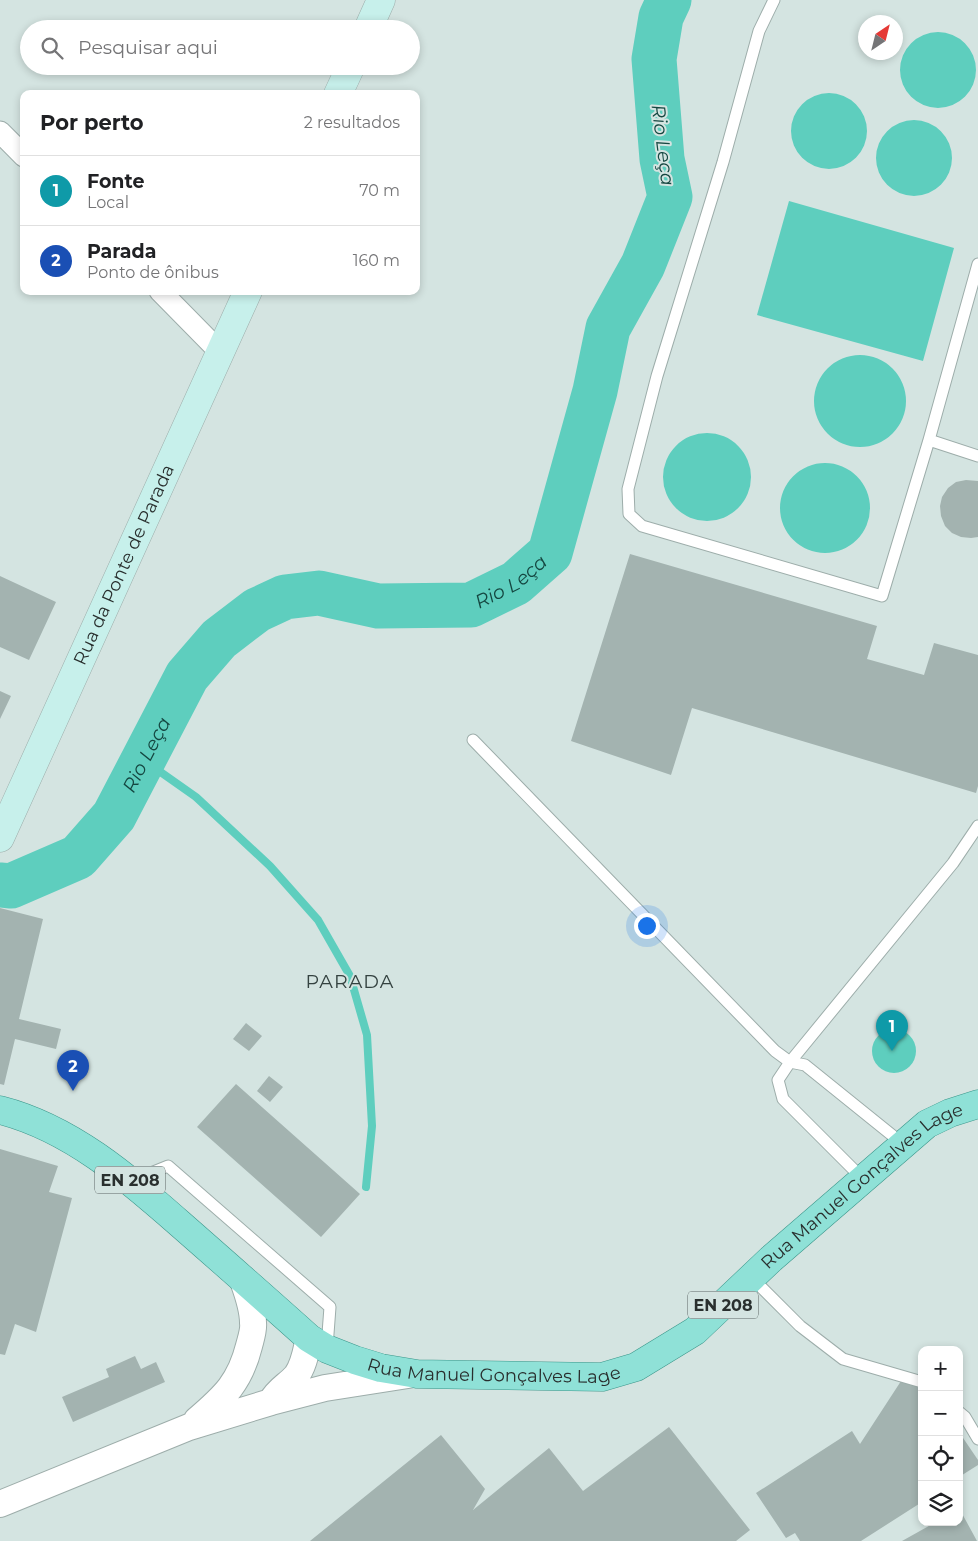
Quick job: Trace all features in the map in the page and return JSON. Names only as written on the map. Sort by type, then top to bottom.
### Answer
[{"type":"main road","points":[[372,20],[381,0]]},
{"type":"main road","points":[[340,90],[347,75]]},
{"type":"main road","name":"Rua da Ponte de Parada","points":[[0,838],[246,295]]},
{"type":"main road","name":"Rua Manuel Gonçalves Lage","points":[[0,1110],[30,1119],[90,1151],[130,1181],[318,1344],[381,1368],[417,1374],[602,1377],[636,1367],[694,1331],[771,1259],[927,1124],[950,1113],[978,1104]]},
{"type":"street","points":[[0,132],[20,152]]},
{"type":"street","points":[[164,295],[220,352]]},
{"type":"street","points":[[189,1427],[222,1399],[233,1386],[246,1356],[254,1324],[251,1306],[242,1278]]},
{"type":"street","points":[[271,1402],[277,1392],[296,1376],[318,1344]]},
{"type":"street","points":[[0,1504],[189,1427],[325,1388],[417,1374]]},
{"type":"lane","points":[[774,0],[760,31],[723,162],[657,376],[628,489],[629,514],[642,526],[882,596],[929,440],[978,264]]},
{"type":"lane","points":[[929,440],[978,456]]},
{"type":"lane","points":[[473,740],[775,1051],[790,1062],[805,1065],[903,1144]]},
{"type":"lane","points":[[863,1179],[783,1100],[778,1080],[790,1062],[953,863],[978,826]]},
{"type":"lane","points":[[130,1181],[168,1166],[330,1307],[318,1344]]},
{"type":"lane","points":[[752,1278],[800,1326],[843,1360],[918,1381]]},
{"type":"lane","points":[[963,1415],[978,1439]]},
{"type":"shaded area","points":[[938,32],[953,35],[965,43],[973,55],[975,77],[970,91],[959,102],[938,108],[923,105],[911,97],[903,85],[900,70],[903,55],[911,43],[923,35]]},
{"type":"shaded area","points":[[829,93],[843,96],[856,104],[864,117],[867,131],[864,145],[856,158],[843,166],[829,169],[815,166],[802,158],[794,145],[791,131],[794,117],[802,104],[815,96]]},
{"type":"shaded area","points":[[907,120],[921,120],[935,126],[946,137],[952,151],[949,173],[941,185],[921,196],[907,196],[893,190],[882,179],[876,165],[876,151],[882,137],[893,126]]},
{"type":"shaded area","points":[[789,201],[954,248],[923,361],[757,315]]},
{"type":"shaded area","points":[[860,355],[878,358],[893,368],[903,383],[906,401],[903,419],[893,434],[878,444],[860,447],[842,444],[827,434],[817,419],[814,401],[817,383],[827,368],[842,358]]},
{"type":"shaded area","points":[[707,433],[724,436],[732,440],[744,452],[748,460],[751,477],[748,494],[744,502],[732,514],[724,518],[707,521],[690,518],[682,514],[670,502],[666,494],[663,477],[666,460],[670,452],[682,440],[690,436]]},
{"type":"shaded area","points":[[825,463],[834,464],[850,471],[862,483],[869,499],[869,517],[862,533],[850,545],[834,552],[825,553],[816,552],[800,545],[788,533],[781,517],[780,508],[781,499],[788,483],[800,471],[816,464]]},
{"type":"shaded area","points":[[890,1029],[898,1029],[910,1035],[916,1051],[910,1067],[898,1073],[890,1073],[878,1067],[872,1055],[872,1047],[878,1035]]},
{"type":"building","points":[[966,480],[978,481],[978,537],[961,537],[952,533],[945,526],[941,516],[940,506],[942,497],[948,488],[956,482]]},
{"type":"building","points":[[630,554],[877,626],[867,659],[924,675],[934,643],[978,655],[978,786],[976,793],[692,708],[671,775],[571,741]]},
{"type":"building","points":[[0,576],[56,602],[29,660],[0,647]]},
{"type":"building","points":[[0,691],[11,696],[0,719]]},
{"type":"building","points":[[0,908],[43,919],[19,1019],[61,1029],[56,1049],[15,1039],[4,1085],[0,1084]]},
{"type":"building","points":[[246,1023],[262,1036],[249,1051],[233,1039]]},
{"type":"building","points":[[269,1076],[283,1087],[270,1102],[257,1091]]},
{"type":"building","points":[[236,1084],[360,1194],[321,1237],[197,1127]]},
{"type":"building","points":[[0,1149],[58,1166],[49,1192],[72,1198],[36,1332],[15,1324],[5,1355],[0,1354]]},
{"type":"building","points":[[135,1356],[141,1369],[156,1362],[165,1382],[73,1422],[62,1397],[109,1377],[106,1369]]},
{"type":"building","points":[[903,1378],[918,1387],[918,1505],[861,1541],[800,1541],[795,1533],[786,1538],[756,1493],[852,1431],[860,1444]]},
{"type":"building","points":[[669,1427],[750,1530],[736,1541],[310,1541],[441,1435],[485,1489],[473,1510],[549,1448],[583,1491]]},
{"type":"building","points":[[963,1438],[978,1460],[978,1465],[963,1474]]},
{"type":"building","points":[[963,1515],[977,1541],[902,1541],[929,1526],[963,1526]]},
{"type":"waterway","name":"Rio Leça","points":[[0,885],[11,886],[78,857],[114,816],[187,676],[219,639],[257,610],[285,597],[319,593],[378,606],[471,605],[516,583],[550,553],[595,391],[608,328],[643,265],[670,197],[662,159],[654,59],[661,17],[669,0]]},
{"type":"waterway","points":[[142,759],[196,797],[270,866],[318,920],[350,976],[367,1035],[372,1126],[366,1187]]},
{"type":"place","name":"Fonte","points":[[892,1051]]},
{"type":"place","name":"Parada","points":[[73,1091]]},
{"type":"district","name":"PARADA","points":[[350,981]]}]
